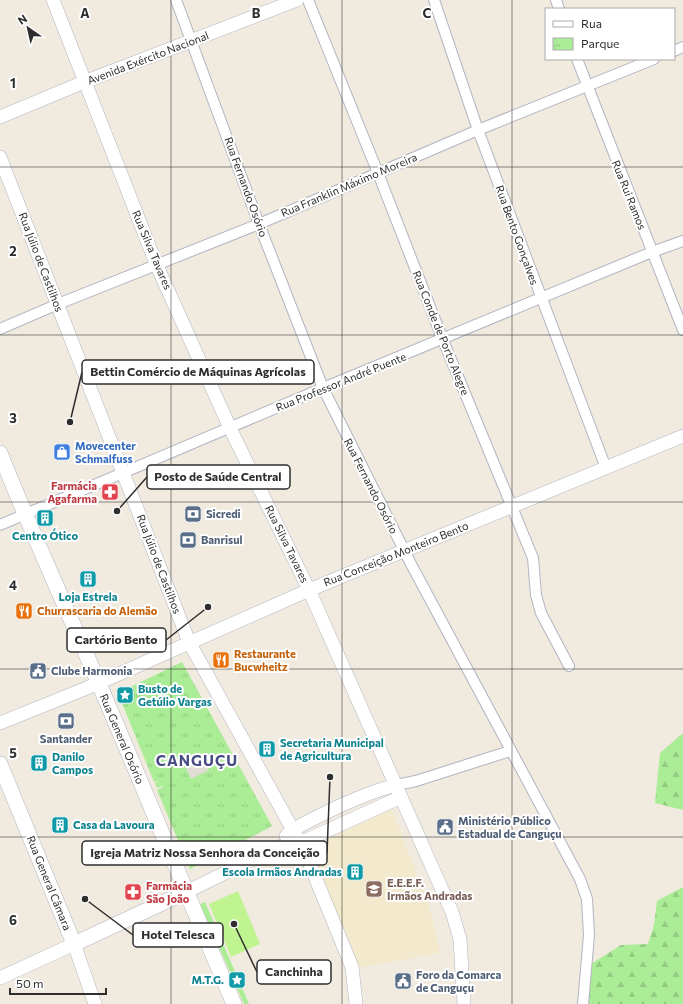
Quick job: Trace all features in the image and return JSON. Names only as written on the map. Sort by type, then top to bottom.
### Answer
[{"type":"main road","name":"Rua General Osório","points":[[0,453],[25,515],[99,682],[234,1004]]},
{"type":"main road","name":"Rua General Câmara","points":[[0,764],[74,944]]},
{"type":"main road","points":[[74,944],[186,892]]},
{"type":"street","name":"Rua Silva Tavares","points":[[53,0],[157,266],[230,428],[309,590],[452,912],[460,939],[464,1004]]},
{"type":"street","name":"Rua Fernando Osório","points":[[176,0],[259,224],[323,388],[404,550],[510,751],[580,879],[587,899],[589,935],[583,1004]]},
{"type":"street","name":"Avenida Exército Nacional","points":[[0,117],[84,82],[192,42],[297,0]]},
{"type":"street","name":"Rua Conde de Porto Alegre","points":[[308,0],[378,173],[443,340],[533,558],[536,595],[541,613],[568,666]]},
{"type":"street","name":"Rua Bento Gonçalves","points":[[434,0],[478,130],[540,298],[606,468]]},
{"type":"street","name":"Rua Rui Ramos","points":[[576,60],[683,330]]},
{"type":"street","name":"Rua Franklin Máximo Moreira","points":[[0,329],[58,304],[157,266],[259,224],[478,130],[651,60]]},
{"type":"street","name":"Rua Júlio de Castilhos","points":[[0,157],[189,642],[300,843],[323,892],[352,967],[356,1004]]},
{"type":"street","name":"Rua Professor André Puente","points":[[0,525],[323,388],[443,340],[652,252],[683,241]]},
{"type":"street","name":"Rua Conceição Monteiro Bento","points":[[0,724],[309,590],[683,436]]},
{"type":"street","points":[[186,892],[278,847],[300,843],[346,822],[416,781],[510,751]]},
{"type":"street","points":[[278,847],[292,830],[339,806],[379,790],[399,791]]},
{"type":"street","points":[[339,806],[346,822]]},
{"type":"street","points":[[0,978],[74,944]]},
{"type":"street","name":"Rua General Câmara","points":[[74,944],[95,1004]]},
{"type":"shaded area","points":[[200,753],[209,770],[191,779],[183,762]]},
{"type":"shaded area","name":"E.E.E.F. Irmãos Andradas","points":[[392,809],[430,909],[440,953],[356,968],[309,848]]},
{"type":"green space","points":[[182,662],[272,826],[190,869],[157,790],[163,787],[157,788],[155,783],[160,780],[154,782],[118,693]]},
{"type":"green space","points":[[683,733],[683,810],[655,803],[660,753]]},
{"type":"green space","points":[[683,887],[683,1004],[588,1004],[591,964],[621,945],[648,944],[654,925],[657,901]]},
{"type":"green space","points":[[238,891],[260,944],[231,957],[209,904]]},
{"type":"green space","points":[[205,902],[249,1004],[244,1004],[200,904]]},
{"type":"place","name":"Bettin Comércio de Máquinas Agrícolas","points":[[70,422]]},
{"type":"place","name":"Movecenter Schmalfuss","points":[[62,452]]},
{"type":"place","name":"Farmácia Agafarma","points":[[110,492]]},
{"type":"place","name":"Posto de Saúde Central","points":[[117,511]]},
{"type":"place","name":"Sicredi","points":[[193,514]]},
{"type":"place","name":"Centro Ótico","points":[[45,518]]},
{"type":"place","name":"Banrisul","points":[[188,540]]},
{"type":"place","name":"Loja Estrela","points":[[88,579]]},
{"type":"place","name":"Cartório Bento","points":[[208,607]]},
{"type":"place","name":"Churrascaria do Alemão","points":[[24,611]]},
{"type":"place","name":"Restaurante Bucwheitz","points":[[221,660]]},
{"type":"place","name":"Clube Harmonia","points":[[38,671]]},
{"type":"place","name":"Busto de Getúlio Vargas","points":[[125,695]]},
{"type":"place","name":"Santander","points":[[66,721]]},
{"type":"place","name":"Secretaria Municipal de Agricultura","points":[[267,749]]},
{"type":"place","name":"Danilo Campos","points":[[39,763]]},
{"type":"place","name":"Igreja Matriz Nossa Senhora da Conceição","points":[[330,777]]},
{"type":"place","name":"Casa da Lavoura","points":[[60,825]]},
{"type":"place","name":"Ministério Público Estadual de Canguçu","points":[[445,827]]},
{"type":"place","name":"Escola Irmãos Andradas","points":[[355,872]]},
{"type":"place","name":"E.E.E.F. Irmãos Andradas","points":[[374,889]]},
{"type":"place","name":"Farmácia São João","points":[[133,892]]},
{"type":"place","name":"Hotel Telesca","points":[[85,899]]},
{"type":"place","name":"Canchinha","points":[[234,924]]},
{"type":"place","name":"M.T.G.","points":[[237,980]]},
{"type":"place","name":"Foro da Comarca de Canguçu","points":[[403,981]]},
{"type":"district","name":"CANGUÇU","points":[[197,761]]}]
